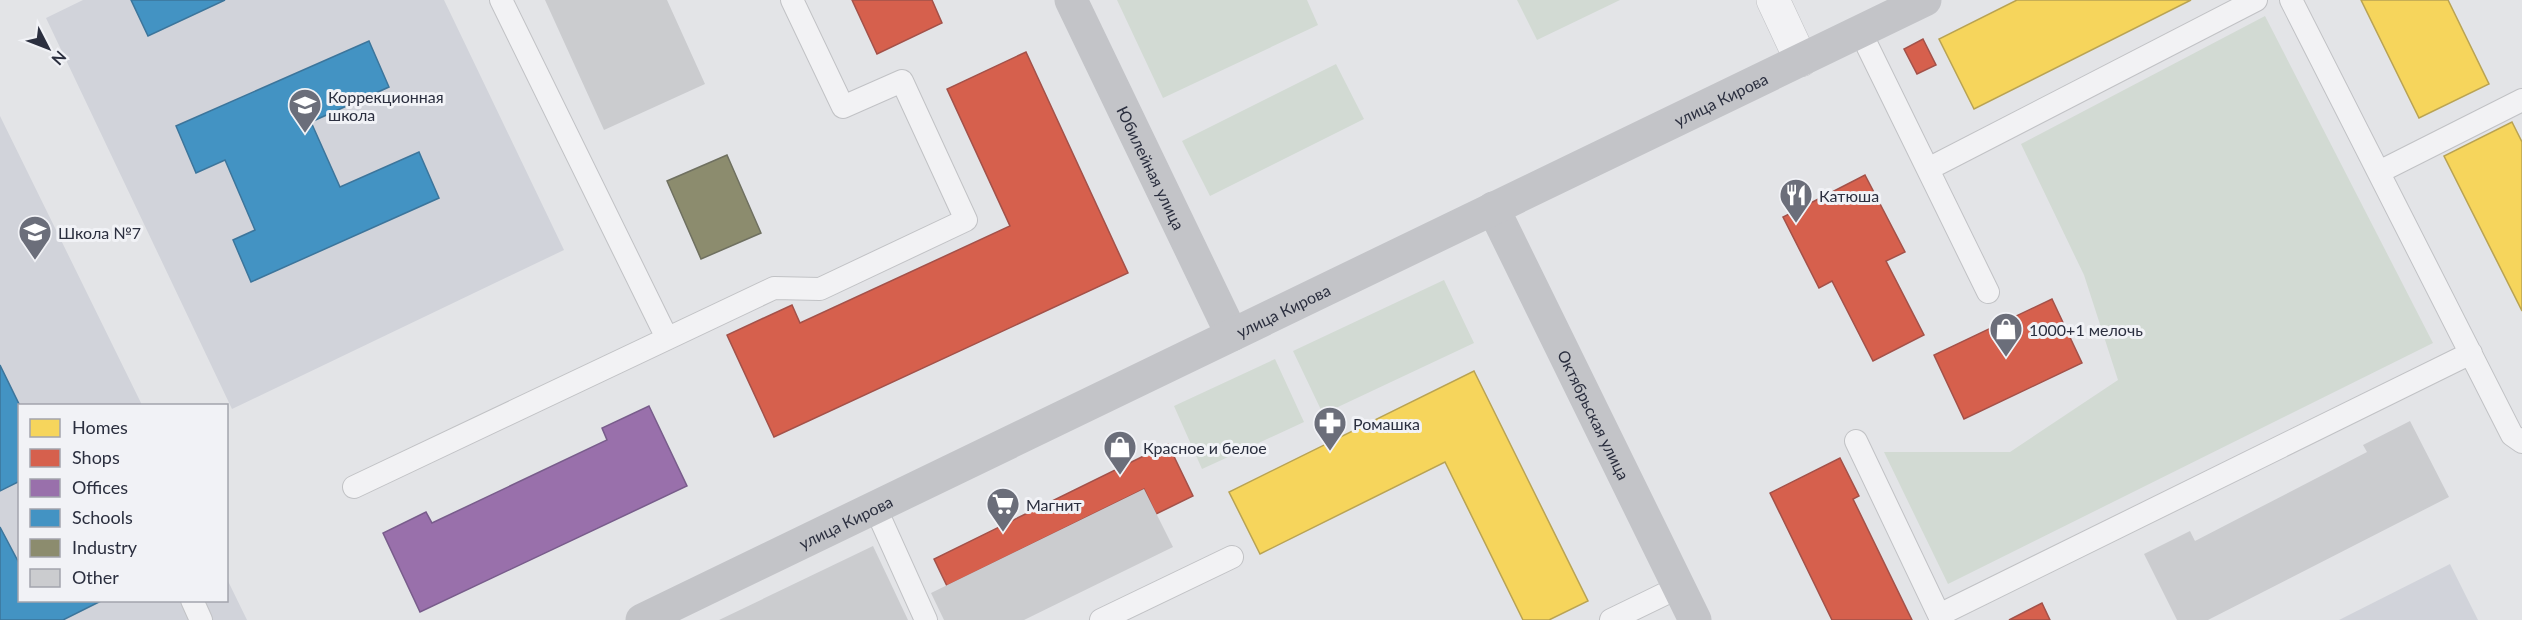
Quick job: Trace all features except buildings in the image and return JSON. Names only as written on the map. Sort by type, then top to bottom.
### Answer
[{"type":"street","name":"Юбилейная улица","points":[[1071,0],[1232,335]]},
{"type":"street","points":[[1773,0],[1801,60]]},
{"type":"street","name":"улица Кирова","points":[[642,620],[1925,0]]},
{"type":"street","name":"Октябрьская улица","points":[[1493,208],[1695,620]]},
{"type":"lane","points":[[501,0],[667,338]]},
{"type":"lane","points":[[354,488],[774,288],[820,289],[966,220],[902,81],[843,107],[792,0]]},
{"type":"lane","points":[[1928,169],[2256,0]]},
{"type":"lane","points":[[2290,0],[2512,435],[2522,442]]},
{"type":"lane","points":[[1860,32],[1988,292]]},
{"type":"lane","points":[[2379,172],[2522,100]]},
{"type":"lane","points":[[1856,441],[1939,615],[2471,353]]},
{"type":"lane","points":[[874,507],[926,620]]},
{"type":"lane","points":[[1101,620],[1232,557]]},
{"type":"lane","points":[[1611,620],[1679,587]]},
{"type":"lane","points":[[193,602],[201,620]]},
{"type":"shaded area","name":"Коррекционная школа","points":[[83,0],[444,0],[564,250],[232,409],[46,18]]},
{"type":"shaded area","points":[[1117,0],[1307,0],[1318,25],[1163,98]]},
{"type":"shaded area","points":[[1517,0],[1620,0],[1537,40]]},
{"type":"shaded area","points":[[2265,16],[2433,343],[1948,584],[1884,452],[2010,452],[2118,380],[2084,275],[2021,144]]},
{"type":"shaded area","points":[[1336,64],[1364,119],[1210,196],[1182,141]]},
{"type":"shaded area","name":"Школа №7","points":[[0,116],[142,404],[18,404],[18,602],[228,602],[228,581],[247,620],[0,620]]},
{"type":"shaded area","points":[[1444,280],[1474,343],[1323,414],[1293,351]]},
{"type":"shaded area","points":[[1275,359],[1304,422],[1202,469],[1174,406]]},
{"type":"shaded area","points":[[2450,564],[2478,620],[2339,620]]},
{"type":"place","name":"Коррекционная школа","points":[[305,134]]},
{"type":"place","name":"Катюша","points":[[1796,224]]},
{"type":"place","name":"Школа №7","points":[[35,261]]},
{"type":"place","name":"1000+1 мелочь","points":[[2006,358]]},
{"type":"place","name":"Ромашка","points":[[1330,452]]},
{"type":"place","name":"Красное и белое","points":[[1120,476]]},
{"type":"place","name":"Магнит","points":[[1003,533]]}]
